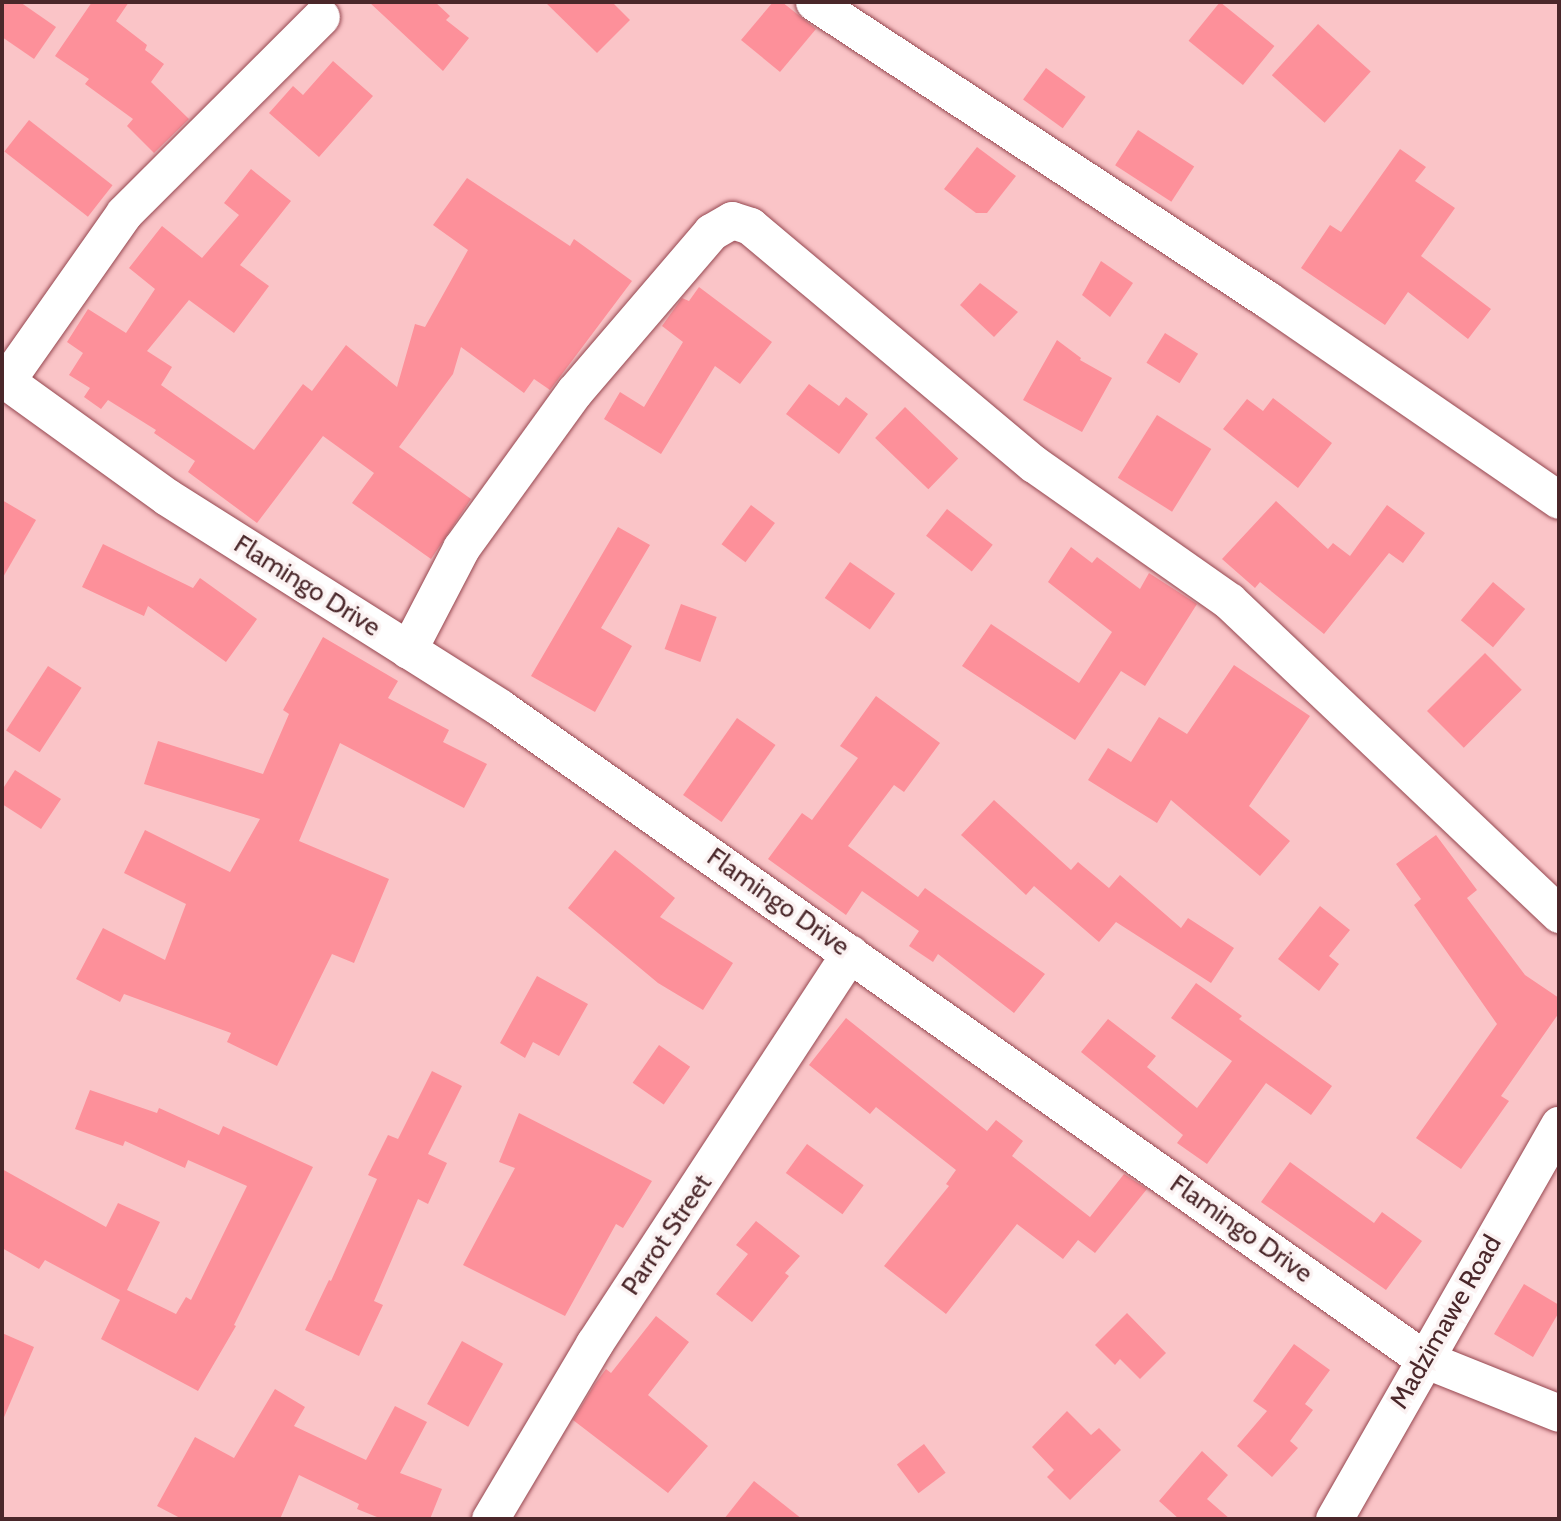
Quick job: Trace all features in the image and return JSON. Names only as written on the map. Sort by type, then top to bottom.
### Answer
[{"type":"street","points":[[814,2],[1268,300],[1559,500]]},
{"type":"street","points":[[4,379],[124,214],[321,17]]},
{"type":"street","points":[[408,650],[461,548],[574,392],[711,232],[732,220],[750,226],[1034,464],[1229,601],[1559,914]]},
{"type":"street","name":"Flamingo Drive","points":[[4,379],[167,497],[499,707],[1424,1359],[1559,1413]]},
{"type":"street","name":"Parrot Street","points":[[490,1519],[594,1344],[850,953]]},
{"type":"street","name":"Madzimawe Road","points":[[1334,1519],[1559,1125]]},
{"type":"building","points":[[2,2],[20,2],[56,27],[34,59],[2,37]]},
{"type":"building","points":[[92,2],[129,2],[116,21],[147,45],[145,50],[164,64],[151,82],[189,119],[154,153],[127,126],[133,119],[85,84],[89,79],[55,56]]},
{"type":"building","points":[[369,2],[435,2],[450,16],[446,20],[469,38],[443,71]]},
{"type":"building","points":[[545,2],[612,2],[630,20],[597,53]]},
{"type":"building","points":[[773,2],[782,2],[816,29],[780,72],[741,40]]},
{"type":"building","points":[[1220,2],[1274,46],[1243,85],[1189,41]]},
{"type":"building","points":[[1318,24],[1371,72],[1325,123],[1272,75]]},
{"type":"building","points":[[333,61],[373,96],[319,157],[269,113],[293,86],[303,95]]},
{"type":"building","points":[[1046,68],[1086,97],[1063,128],[1023,100]]},
{"type":"building","points":[[29,120],[113,185],[88,217],[4,152]]},
{"type":"building","points":[[1138,130],[1194,166],[1171,202],[1115,165]]},
{"type":"building","points":[[977,147],[1016,176],[987,213],[976,213],[944,189]]},
{"type":"building","points":[[1400,149],[1426,167],[1415,181],[1455,208],[1421,256],[1491,309],[1468,339],[1408,292],[1385,325],[1301,268],[1330,225],[1341,232]]},
{"type":"building","points":[[251,169],[291,201],[240,265],[269,286],[234,333],[189,300],[147,351],[172,367],[161,385],[254,450],[303,384],[312,391],[346,345],[397,387],[415,324],[425,327],[468,250],[433,225],[467,178],[570,246],[574,239],[632,281],[550,390],[534,379],[524,393],[461,347],[453,374],[399,447],[471,499],[431,559],[352,503],[374,473],[323,436],[257,523],[188,472],[195,461],[154,433],[156,430],[108,400],[101,409],[84,397],[90,388],[69,375],[83,353],[67,342],[88,309],[126,333],[155,289],[129,268],[162,226],[202,258],[239,215],[224,203]]},
{"type":"building","points":[[1101,261],[1133,283],[1110,317],[1082,295]]},
{"type":"building","points":[[980,283],[1018,312],[994,337],[960,305]]},
{"type":"building","points":[[699,287],[772,342],[740,384],[715,366],[661,454],[604,419],[620,392],[644,407],[683,342],[662,326],[682,298],[689,301]]},
{"type":"building","points":[[1165,333],[1198,354],[1180,383],[1146,363]]},
{"type":"building","points":[[1057,340],[1081,358],[1080,360],[1112,378],[1082,432],[1023,400]]},
{"type":"building","points":[[809,384],[839,406],[846,397],[868,414],[839,454],[786,414]]},
{"type":"building","points":[[1273,398],[1332,443],[1298,488],[1223,429],[1247,399],[1263,411]]},
{"type":"building","points":[[905,407],[958,458],[928,489],[875,438]]},
{"type":"building","points":[[1157,415],[1211,449],[1172,512],[1118,478]]},
{"type":"building","points":[[2,500],[36,520],[2,579]]},
{"type":"building","points":[[1276,501],[1328,549],[1333,543],[1350,556],[1387,505],[1425,533],[1403,563],[1389,553],[1324,634],[1260,582],[1255,588],[1222,559]]},
{"type":"building","points":[[751,505],[775,523],[745,562],[722,544]]},
{"type":"building","points":[[947,509],[993,545],[972,572],[926,536]]},
{"type":"building","points":[[618,527],[650,545],[601,628],[632,646],[595,712],[531,676]]},
{"type":"building","points":[[103,544],[193,588],[200,578],[257,619],[226,662],[148,606],[144,616],[82,587]]},
{"type":"building","points":[[1071,547],[1092,563],[1097,557],[1140,589],[1149,573],[1197,604],[1145,686],[1121,671],[1075,740],[962,666],[991,624],[1079,683],[1112,632],[1048,582]]},
{"type":"building","points":[[850,562],[895,594],[870,630],[825,598]]},
{"type":"building","points":[[1493,582],[1525,609],[1493,647],[1461,620]]},
{"type":"building","points":[[681,604],[717,617],[700,662],[665,649]]},
{"type":"building","points":[[323,637],[398,681],[388,698],[449,730],[443,742],[487,764],[464,808],[340,743],[299,841],[389,879],[354,963],[332,954],[277,1066],[227,1042],[231,1033],[124,994],[120,1002],[76,979],[103,928],[165,960],[186,904],[124,873],[145,830],[230,872],[260,819],[144,784],[158,741],[263,774],[289,714],[283,710]]},
{"type":"building","points":[[1485,653],[1522,690],[1464,748],[1427,711]]},
{"type":"building","points":[[1234,665],[1310,716],[1249,806],[1290,841],[1260,876],[1171,800],[1157,823],[1088,780],[1108,748],[1131,762],[1159,717],[1187,734]]},
{"type":"building","points":[[48,666],[82,688],[40,752],[6,731]]},
{"type":"building","points":[[876,696],[940,743],[904,792],[894,785],[848,846],[918,897],[925,888],[1045,974],[1014,1013],[938,954],[933,962],[909,946],[919,931],[862,891],[846,915],[768,859],[802,813],[812,820],[858,758],[840,746]]},
{"type":"building","points":[[737,718],[776,745],[722,822],[683,795]]},
{"type":"building","points":[[15,770],[61,799],[41,829],[2,804],[2,790]]},
{"type":"building","points":[[994,800],[1071,870],[1078,862],[1109,888],[1120,875],[1181,928],[1188,918],[1234,948],[1211,983],[1116,922],[1099,942],[1034,886],[1026,895],[961,835]]},
{"type":"building","points":[[1436,835],[1477,890],[1467,898],[1525,975],[1559,998],[1559,1013],[1501,1096],[1509,1101],[1461,1169],[1416,1138],[1497,1024],[1414,905],[1421,899],[1396,864]]},
{"type":"building","points":[[615,850],[675,898],[660,917],[733,963],[703,1010],[658,983],[568,908]]},
{"type":"building","points":[[1320,906],[1350,930],[1329,956],[1339,964],[1319,991],[1278,959]]},
{"type":"building","points":[[537,976],[588,1004],[559,1056],[533,1042],[525,1058],[500,1043]]},
{"type":"building","points":[[1196,983],[1242,1016],[1239,1019],[1332,1086],[1311,1115],[1266,1083],[1207,1164],[1177,1143],[1183,1135],[1081,1052],[1108,1019],[1156,1056],[1147,1067],[1197,1108],[1232,1061],[1171,1018]]},
{"type":"building","points":[[846,1018],[987,1131],[996,1120],[1023,1141],[1012,1156],[1090,1217],[1124,1174],[1147,1189],[1095,1253],[1078,1240],[1063,1259],[1017,1224],[946,1314],[884,1266],[949,1186],[946,1184],[956,1170],[876,1107],[870,1114],[809,1065]]},
{"type":"building","points":[[659,1045],[690,1067],[664,1104],[633,1083]]},
{"type":"building","points":[[432,1071],[462,1086],[428,1154],[447,1163],[428,1204],[418,1199],[374,1301],[383,1305],[359,1356],[305,1330],[329,1280],[331,1281],[377,1179],[368,1175],[388,1135],[398,1139]]},
{"type":"building","points":[[90,1090],[157,1113],[159,1108],[219,1135],[223,1126],[313,1167],[234,1325],[236,1326],[198,1391],[101,1339],[120,1300],[45,1260],[39,1269],[2,1248],[2,1169],[106,1227],[118,1203],[160,1222],[127,1290],[176,1314],[186,1297],[191,1300],[247,1186],[188,1160],[185,1168],[125,1141],[123,1146],[75,1129]]},
{"type":"building","points":[[519,1113],[652,1181],[623,1228],[616,1224],[565,1316],[463,1265],[515,1168],[499,1162]]},
{"type":"building","points":[[807,1144],[864,1185],[842,1214],[786,1173]]},
{"type":"building","points":[[1290,1162],[1374,1223],[1382,1212],[1422,1241],[1386,1290],[1261,1202]]},
{"type":"building","points":[[756,1221],[800,1256],[785,1273],[789,1276],[752,1322],[716,1294],[748,1254],[736,1245]]},
{"type":"building","points":[[1524,1284],[1559,1305],[1559,1312],[1533,1357],[1494,1334]]},
{"type":"building","points":[[1127,1313],[1166,1353],[1140,1379],[1120,1359],[1115,1365],[1095,1345]]},
{"type":"building","points":[[656,1316],[689,1342],[648,1395],[708,1446],[668,1493],[573,1420],[606,1369],[611,1373]]},
{"type":"building","points":[[2,1333],[34,1347],[2,1422]]},
{"type":"building","points":[[462,1341],[503,1364],[468,1427],[427,1404]]},
{"type":"building","points":[[1294,1344],[1330,1370],[1305,1404],[1313,1410],[1290,1441],[1298,1448],[1272,1477],[1237,1446],[1267,1411],[1253,1401]]},
{"type":"building","points":[[275,1389],[305,1407],[294,1426],[366,1460],[395,1406],[427,1422],[400,1473],[442,1489],[430,1519],[382,1519],[357,1509],[359,1504],[299,1475],[280,1519],[182,1519],[157,1506],[195,1437],[234,1458]]},
{"type":"building","points":[[1067,1411],[1091,1435],[1099,1428],[1121,1450],[1070,1500],[1047,1477],[1054,1470],[1032,1447]]},
{"type":"building","points":[[924,1444],[946,1473],[919,1493],[897,1464]]},
{"type":"building","points":[[1202,1451],[1228,1475],[1207,1499],[1230,1519],[1179,1519],[1159,1501]]},
{"type":"building","points":[[754,1481],[802,1519],[724,1519]]}]
